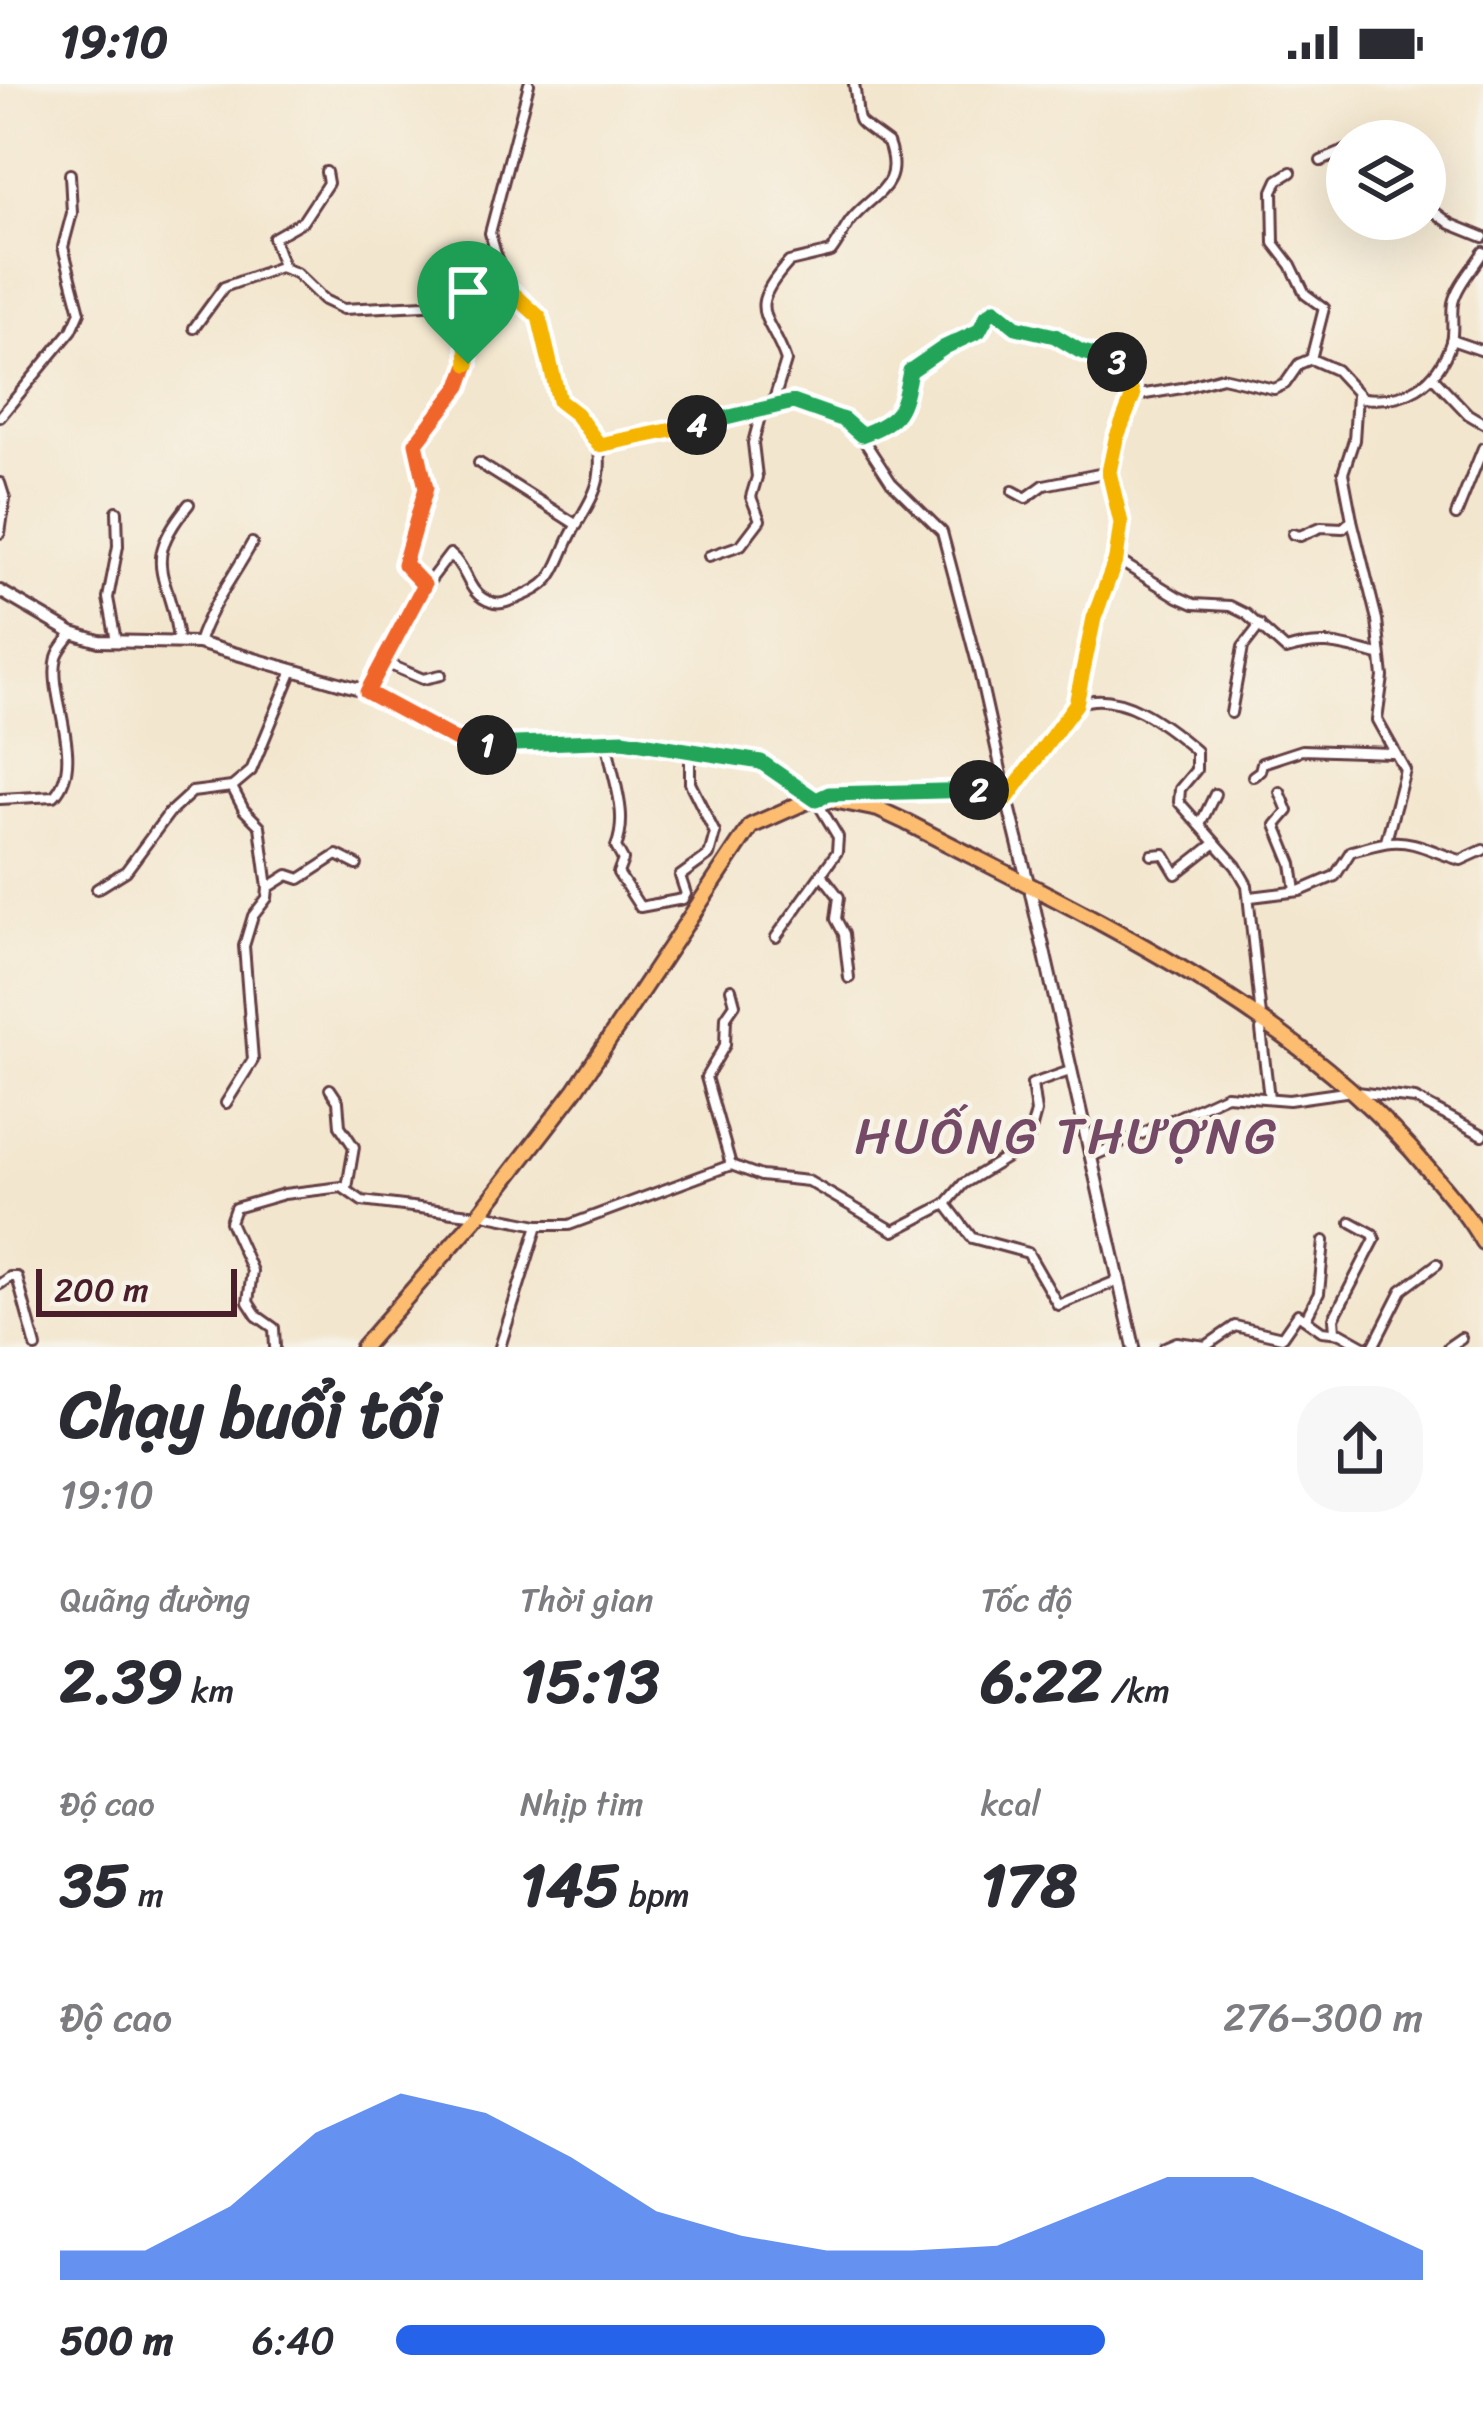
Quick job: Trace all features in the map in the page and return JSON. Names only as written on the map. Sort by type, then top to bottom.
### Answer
[{"type":"highway","points":[[373,1347],[483,1215],[644,1004],[758,824],[816,800],[867,808],[1030,890],[1261,1026],[1350,1092],[1471,1220],[1483,1242]]},
{"type":"highway","points":[[1402,1144],[1465,1225],[1483,1257]]},
{"type":"highway","points":[[363,1347],[483,1215]]},
{"type":"street","points":[[367,692],[424,585],[450,554],[464,567],[473,592],[489,602],[502,604],[526,594],[555,574],[597,491],[599,445],[576,414],[559,401],[538,314],[505,286],[493,250],[491,220],[530,84]]},
{"type":"street","points":[[709,556],[741,545],[760,520],[751,497],[757,477],[753,442],[786,361],[765,324],[766,296],[789,262],[831,252],[854,216],[883,192],[893,164],[888,143],[865,130],[855,116],[854,84]]},
{"type":"street","points":[[1322,161],[1326,159]]},
{"type":"street","points":[[284,268],[274,238],[307,217],[328,182],[326,172]]},
{"type":"street","points":[[1291,172],[1278,181],[1274,191],[1273,238],[1302,291],[1324,308],[1310,359]]},
{"type":"street","points":[[0,417],[72,330],[80,312],[63,247],[72,213],[70,174]]},
{"type":"street","points":[[1446,220],[1483,237]]},
{"type":"street","points":[[1133,396],[1222,377],[1274,389],[1310,359],[1336,370],[1357,395],[1369,400],[1402,398],[1432,376],[1451,340],[1455,296],[1483,252]]},
{"type":"street","points":[[194,328],[224,286],[284,268],[337,308],[465,303],[505,286]]},
{"type":"street","points":[[424,585],[404,564],[426,488],[416,443],[465,378],[465,303]]},
{"type":"street","points":[[861,435],[895,419],[912,369],[979,331],[995,310],[1016,327],[1055,336],[1080,351],[1116,361],[1125,371],[1133,396],[1109,472],[1121,523],[1116,559],[1094,618],[1076,704],[1007,798]]},
{"type":"street","points":[[1451,340],[1483,350]]},
{"type":"street","points":[[1432,376],[1483,423]]},
{"type":"street","points":[[1357,395],[1355,433],[1343,473],[1374,599],[1383,677],[1377,720],[1405,775],[1386,842]]},
{"type":"street","points":[[599,445],[802,403],[844,420],[861,435],[891,482],[942,532],[978,667],[1134,1347]]},
{"type":"street","points":[[1456,515],[1483,448]]},
{"type":"street","points":[[479,463],[577,525]]},
{"type":"street","points":[[1013,491],[1026,498],[1044,484],[1109,472]]},
{"type":"street","points":[[0,483],[4,499],[0,533]]},
{"type":"street","points":[[178,642],[176,617],[158,562],[172,525],[189,504]]},
{"type":"street","points":[[116,641],[108,598],[118,546],[117,512]]},
{"type":"street","points":[[1293,533],[1300,536],[1321,527],[1343,528],[1352,520]]},
{"type":"street","points":[[198,643],[214,601],[233,579],[252,544]]},
{"type":"street","points":[[1116,559],[1178,597],[1198,604],[1230,605],[1286,650],[1306,643],[1337,643],[1378,655]]},
{"type":"street","points":[[0,591],[72,633],[99,641],[198,643],[367,692],[466,743],[606,740],[761,762],[816,800],[839,844],[823,876],[776,937]]},
{"type":"street","points":[[1231,713],[1243,646],[1260,625]]},
{"type":"street","points":[[0,799],[54,796],[60,790],[66,758],[56,659],[72,633]]},
{"type":"street","points":[[383,662],[423,680],[441,675]]},
{"type":"street","points":[[97,889],[126,871],[169,813],[192,792],[232,787],[251,771],[293,670]]},
{"type":"street","points":[[1076,704],[1097,698],[1143,712],[1196,751],[1196,770],[1178,796],[1181,808],[1242,875],[1251,897],[1270,1098]]},
{"type":"street","points":[[606,740],[621,804],[622,830],[616,848],[623,860],[618,873],[640,907],[683,899],[686,894],[680,876],[710,850],[715,827],[690,783],[690,751]]},
{"type":"street","points":[[1252,776],[1262,763],[1302,750],[1393,753]]},
{"type":"street","points":[[226,1103],[253,1060],[244,946],[268,888],[260,826],[244,810],[232,787]]},
{"type":"street","points":[[816,800],[829,794],[973,789],[1007,798]]},
{"type":"street","points":[[1280,792],[1288,811],[1276,825],[1292,864],[1295,892]]},
{"type":"street","points":[[1200,825],[1215,794]]},
{"type":"street","points":[[1251,897],[1295,892],[1340,873],[1353,850],[1386,842],[1409,843],[1461,860],[1483,850]]},
{"type":"street","points":[[1152,855],[1164,854],[1176,874],[1214,844]]},
{"type":"street","points":[[268,888],[288,875],[300,879],[337,855],[357,865]]},
{"type":"street","points":[[823,876],[839,897],[836,919],[844,934],[849,978]]},
{"type":"street","points":[[731,988],[735,1004],[726,1017],[725,1045],[706,1077],[731,1165]]},
{"type":"street","points":[[275,1347],[274,1328],[248,1302],[252,1271],[230,1222],[231,1211],[284,1194],[347,1188],[362,1201],[569,1225],[731,1165],[761,1176],[808,1181],[890,1231],[946,1204],[963,1184],[1027,1144],[1036,1112],[1032,1084],[1070,1071]]},
{"type":"street","points":[[330,1089],[338,1101],[340,1126],[354,1147],[347,1188]]},
{"type":"street","points":[[1089,1157],[1232,1094],[1295,1099],[1350,1092],[1415,1099],[1483,1135]]},
{"type":"street","points":[[946,1204],[967,1236],[1028,1253],[1058,1305],[1119,1280]]},
{"type":"street","points":[[1335,1331],[1334,1318],[1375,1239],[1351,1222]]},
{"type":"street","points":[[500,1347],[538,1225]]},
{"type":"street","points":[[1306,1318],[1321,1284],[1324,1241]]},
{"type":"street","points":[[1165,1347],[1177,1342],[1206,1346],[1235,1326],[1282,1337],[1296,1314],[1322,1331],[1335,1331],[1369,1347],[1402,1290],[1437,1264]]},
{"type":"street","points":[[0,1283],[16,1277],[36,1347]]},
{"type":"street","points":[[1448,1347],[1461,1338]]},
{"type":"district","name":"HUỐNG THƯỢNG","points":[[1067,1136]]},
{"type":"route","points":[[505,286],[511,289],[543,324],[559,401],[604,446],[793,402],[844,420],[861,435],[884,427],[902,405],[912,369],[979,331],[995,310],[1016,327],[1055,336],[1080,351],[1116,361],[1125,371],[1133,396],[1109,472],[1121,523],[1118,553],[1094,618],[1076,704],[1007,798],[973,789],[829,794],[816,800],[761,762],[623,740],[466,743],[367,692],[424,585],[404,564],[426,488],[416,443],[460,386],[468,364],[465,303],[505,286]]}]
